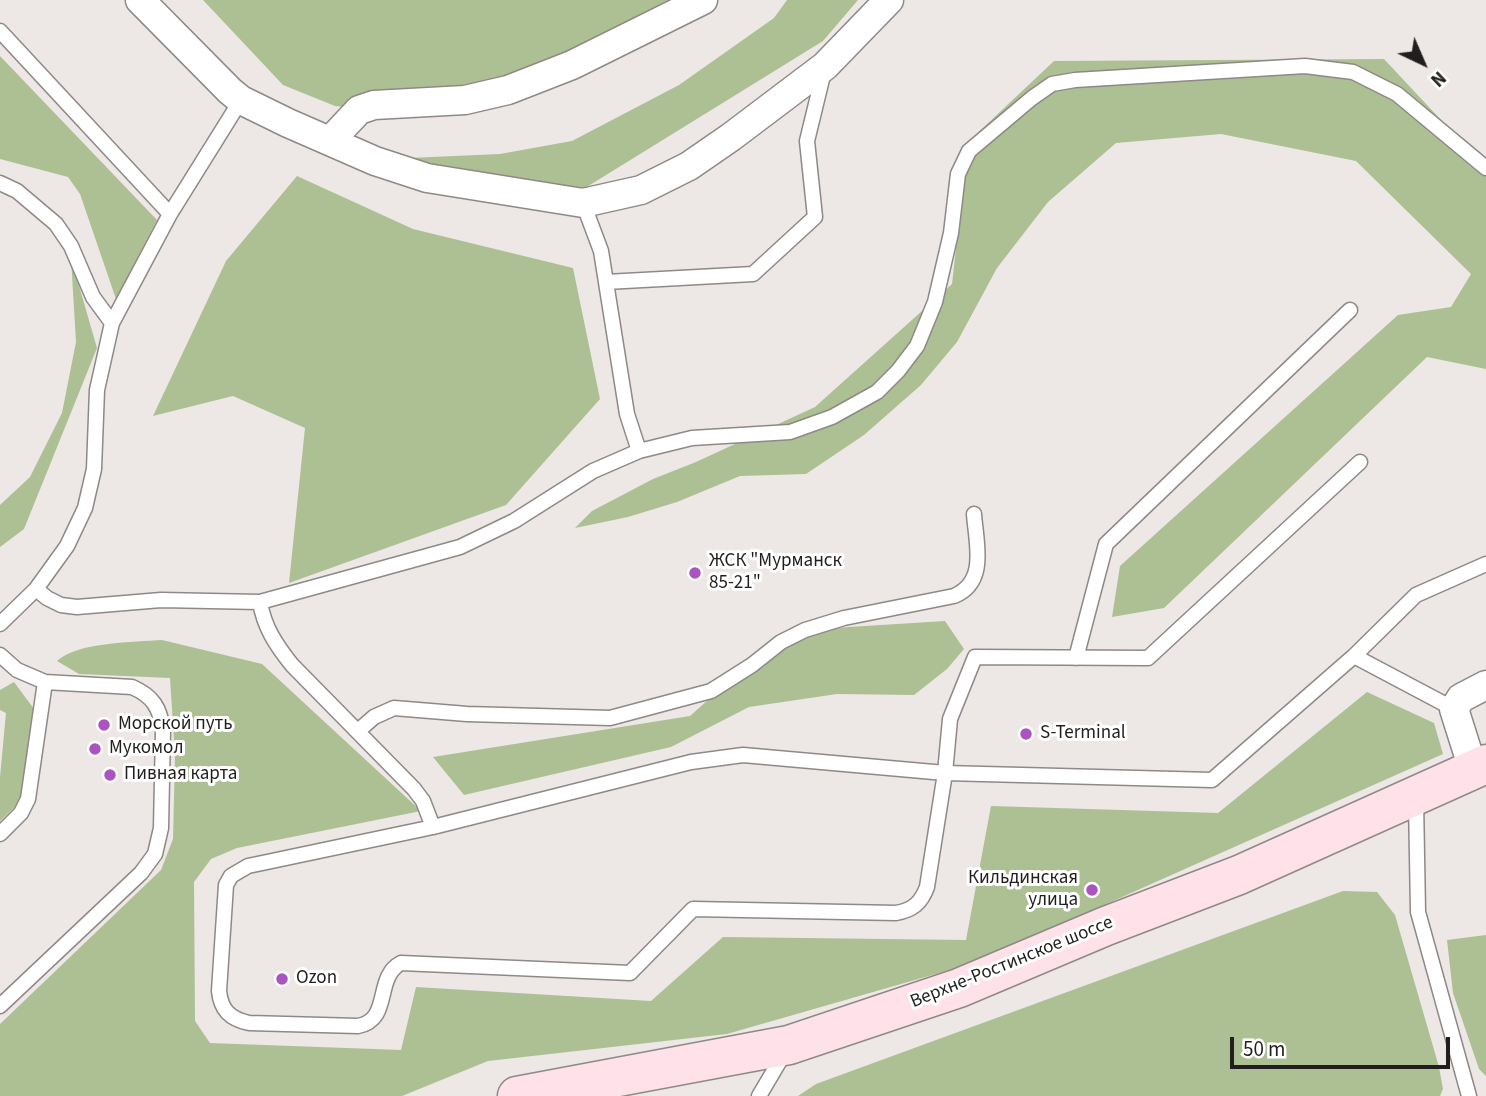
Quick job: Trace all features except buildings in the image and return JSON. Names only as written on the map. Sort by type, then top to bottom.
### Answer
[{"type":"street","points":[[140,0],[214,78],[242,100],[330,141],[374,161],[427,178],[583,203],[641,190],[689,166],[825,66],[889,0]]},
{"type":"street","points":[[330,141],[359,110],[374,105],[465,100],[508,90],[572,65],[703,0]]},
{"type":"street","points":[[1480,767],[1454,709],[1461,698],[1486,685]]},
{"type":"street","name":"Верхне-Ростинское шоссе","points":[[517,1096],[789,1045],[959,988],[1106,926],[1239,875],[1480,767]]},
{"type":"lane","points":[[0,31],[170,214]]},
{"type":"lane","points":[[606,282],[754,274],[815,217],[807,141],[825,66]]},
{"type":"lane","points":[[36,589],[61,606],[77,607],[161,600],[260,602],[460,547],[514,521],[593,471],[639,451],[692,438],[790,432],[832,417],[877,392],[917,346],[935,302],[951,233],[958,174],[969,151],[1052,84],[1075,80],[1305,66],[1353,72],[1397,94],[1486,168]]},
{"type":"lane","points":[[0,624],[36,589],[67,545],[85,508],[94,469],[97,390],[112,323],[170,214],[242,100]]},
{"type":"lane","points":[[0,183],[17,191],[56,224],[71,246],[93,297],[112,323]]},
{"type":"lane","points":[[583,203],[601,251],[627,414],[639,451]]},
{"type":"lane","points":[[1076,658],[1106,544],[1350,310]]},
{"type":"lane","points":[[1360,462],[1148,658],[975,657],[950,719],[945,773],[927,887],[917,906],[907,911],[693,909],[630,973],[401,962],[389,972],[378,1015],[366,1024],[249,1023],[237,1021],[220,1003],[223,895],[231,876],[248,866],[433,827],[691,762],[743,755],[945,773],[1212,780],[1354,656],[1416,595],[1486,564]]},
{"type":"lane","points":[[358,731],[374,717],[394,708],[467,714],[610,718],[711,691],[752,665],[781,642],[805,629],[964,592],[973,582],[978,570],[974,514]]},
{"type":"lane","points":[[260,602],[263,620],[275,644],[414,789],[423,801],[433,827]]},
{"type":"lane","points":[[0,654],[17,670],[45,682],[132,687],[144,692],[155,702],[163,730],[161,828],[155,854],[141,873],[0,1006]]},
{"type":"lane","points":[[1354,656],[1454,709]]},
{"type":"lane","points":[[0,834],[21,813],[28,799],[45,682]]},
{"type":"lane","points":[[1416,795],[1418,912],[1469,1096]]},
{"type":"lane","points":[[759,1096],[789,1045]]},
{"type":"green space","points":[[203,0],[707,0],[636,43],[543,92],[399,113],[335,106],[283,85]]},
{"type":"green space","points":[[787,0],[858,0],[823,41],[564,201],[431,180],[409,158],[500,154],[572,141],[679,85],[774,18]]},
{"type":"green space","points":[[0,56],[157,220],[116,299],[80,194],[68,177],[0,159]]},
{"type":"green space","points":[[1384,59],[1486,168],[1486,369],[1427,357],[1164,608],[1112,617],[1120,566],[1398,315],[1451,307],[1471,274],[1356,161],[1221,134],[1116,143],[1048,202],[997,268],[957,342],[921,385],[864,435],[806,474],[740,476],[677,502],[628,517],[575,528],[592,511],[653,479],[815,407],[952,284],[968,142],[1054,61]]},
{"type":"green space","points":[[297,176],[413,229],[573,268],[600,399],[506,505],[289,583],[305,428],[233,396],[153,416],[226,261]]},
{"type":"green space","points":[[71,258],[97,348],[24,529],[0,547],[0,505],[30,477],[62,413],[76,342]]},
{"type":"green space","points":[[945,621],[964,649],[947,669],[914,695],[837,694],[749,707],[671,747],[464,795],[433,757],[690,716],[785,631]]},
{"type":"green space","points":[[162,640],[262,664],[421,811],[237,848],[211,859],[194,882],[195,1021],[210,1043],[401,1050],[416,987],[651,1001],[723,937],[966,940],[991,806],[1218,813],[1367,692],[1434,723],[1443,754],[974,963],[727,1034],[488,1061],[402,1096],[0,1096],[0,1024],[161,870],[173,839],[175,756],[170,678],[79,674],[57,661],[78,650],[92,647]]},
{"type":"green space","points":[[14,682],[37,713],[30,792],[0,821],[0,777],[6,713],[0,710],[0,690]]},
{"type":"green space","points":[[1343,891],[1377,892],[1395,915],[1439,1067],[1443,1089],[1440,1096],[798,1096],[816,1084]]},
{"type":"green space","points":[[1486,935],[1486,1076],[1479,1069],[1453,993],[1447,940]]},
{"type":"place","name":"ЖСК \"Мурманск 85-21\"","points":[[695,573]]},
{"type":"place","name":"Морской путь","points":[[104,725]]},
{"type":"place","name":"S-Terminal","points":[[1026,734]]},
{"type":"place","name":"Мукомол","points":[[95,749]]},
{"type":"place","name":"Пивная карта","points":[[110,775]]},
{"type":"place","name":"Кильдинская улица","points":[[1092,890]]},
{"type":"place","name":"Ozon","points":[[282,979]]}]
